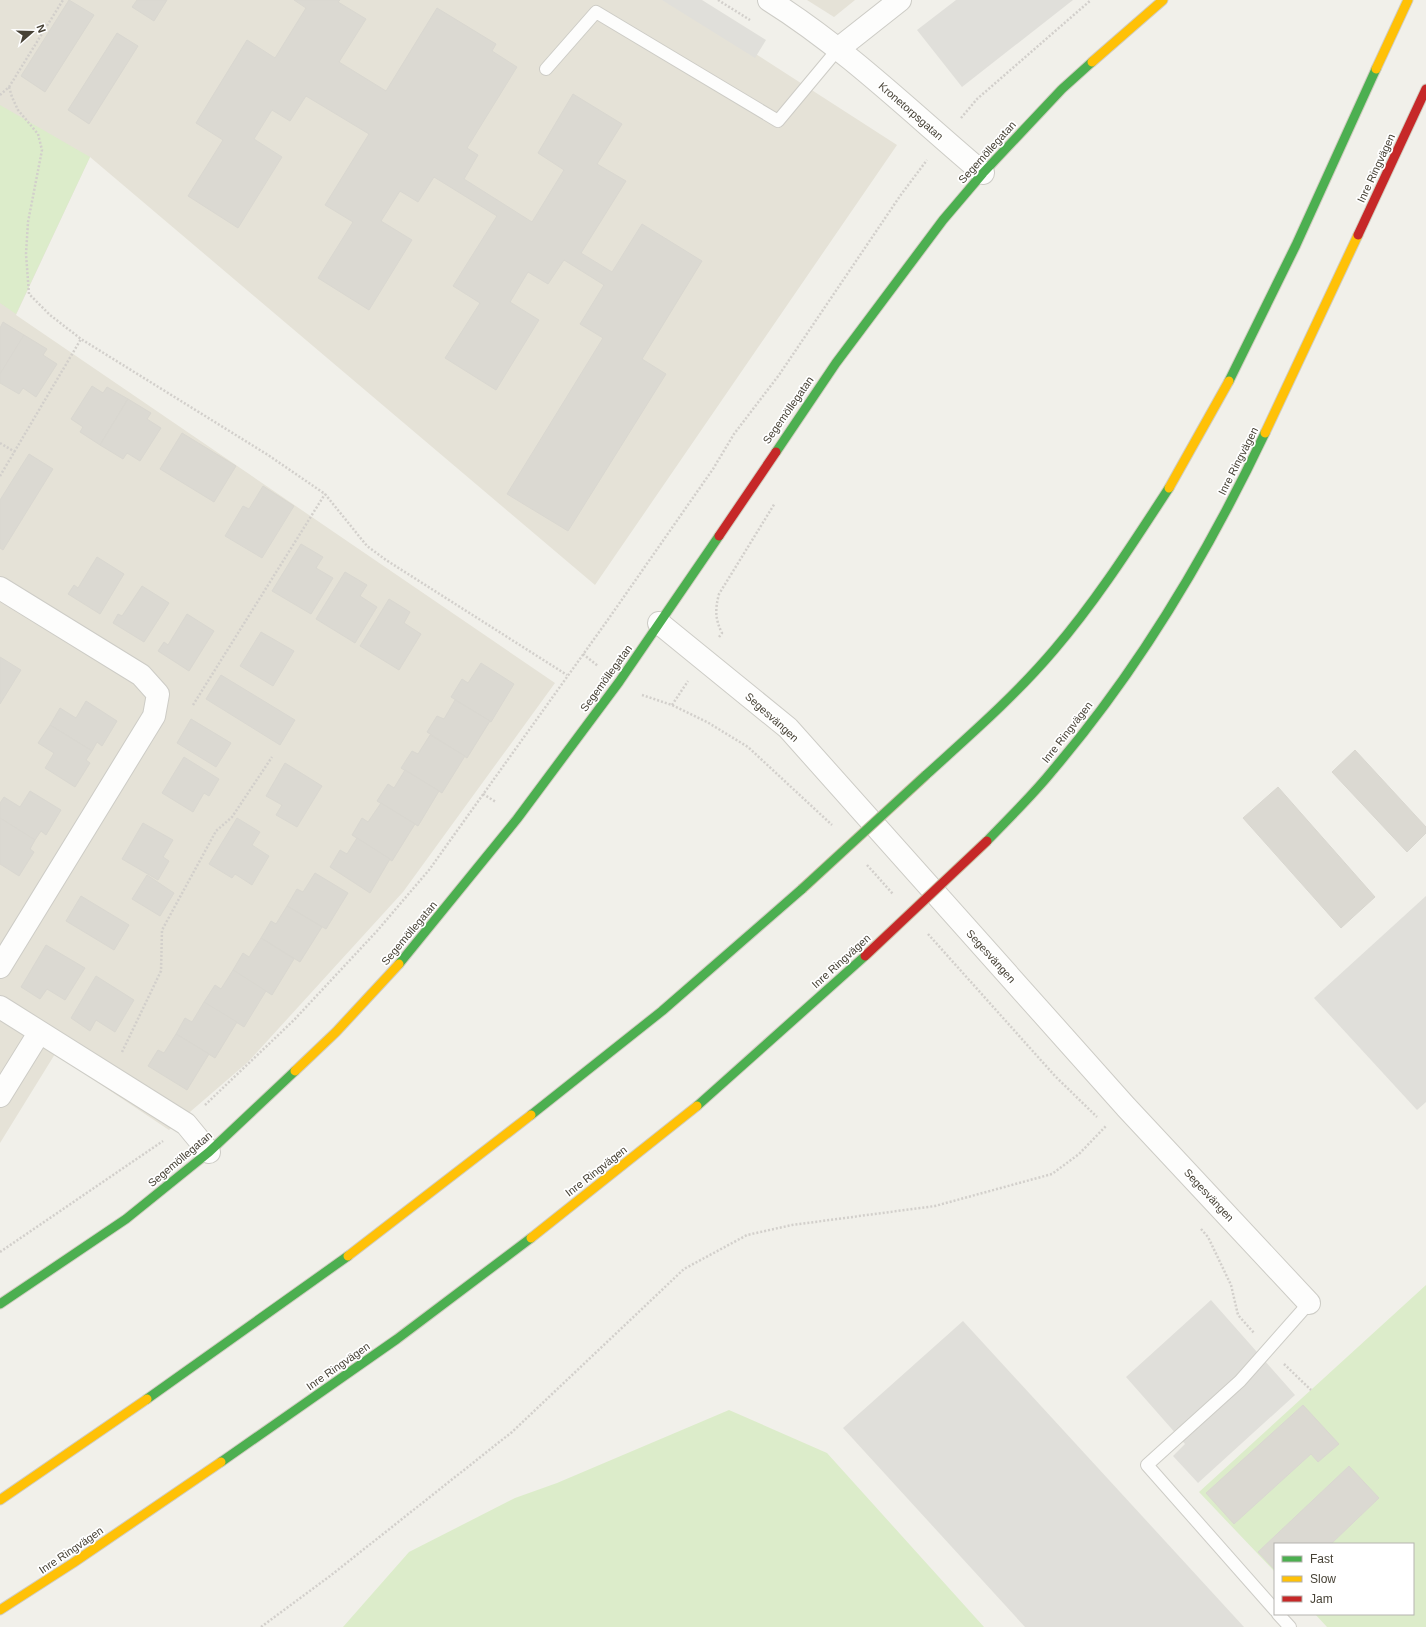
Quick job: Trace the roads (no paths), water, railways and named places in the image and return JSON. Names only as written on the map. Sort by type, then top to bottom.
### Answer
[{"type":"main road","name":"Segemöllegatan","points":[[0,1304],[126,1219],[209,1152],[336,1032],[408,955],[517,819],[619,682],[836,363],[943,220],[983,173],[1062,89],[1163,0]]},
{"type":"main road","points":[[0,1500],[34,1478],[320,1278],[459,1173],[662,1011],[802,889],[1016,691],[1069,632],[1129,551],[1167,490],[1235,371],[1279,281],[1408,0]]},
{"type":"main road","name":"Inre Ringvägen","points":[[0,1610],[73,1563],[279,1422],[397,1339],[515,1251],[705,1100],[866,956],[987,841],[1053,770],[1095,718],[1142,654],[1178,598],[1246,473],[1426,89]]},
{"type":"street","name":"Kronetorpsgatan","points":[[769,0],[798,18],[838,49],[983,173]]},
{"type":"street","points":[[838,49],[900,0]]},
{"type":"street","points":[[0,588],[141,675],[158,694],[154,716],[0,967]]},
{"type":"street","name":"Segesvängen","points":[[659,623],[704,658],[788,728],[1126,1107],[1309,1303]]},
{"type":"street","points":[[0,1007],[39,1033],[186,1124],[209,1152]]},
{"type":"street","points":[[0,1096],[39,1033]]},
{"type":"lane","points":[[546,69],[596,12],[778,121],[838,49]]},
{"type":"lane","points":[[1274,1609],[1147,1465],[1240,1381],[1309,1303]]},
{"type":"lane","points":[[1279,1615],[1290,1627]]}]
